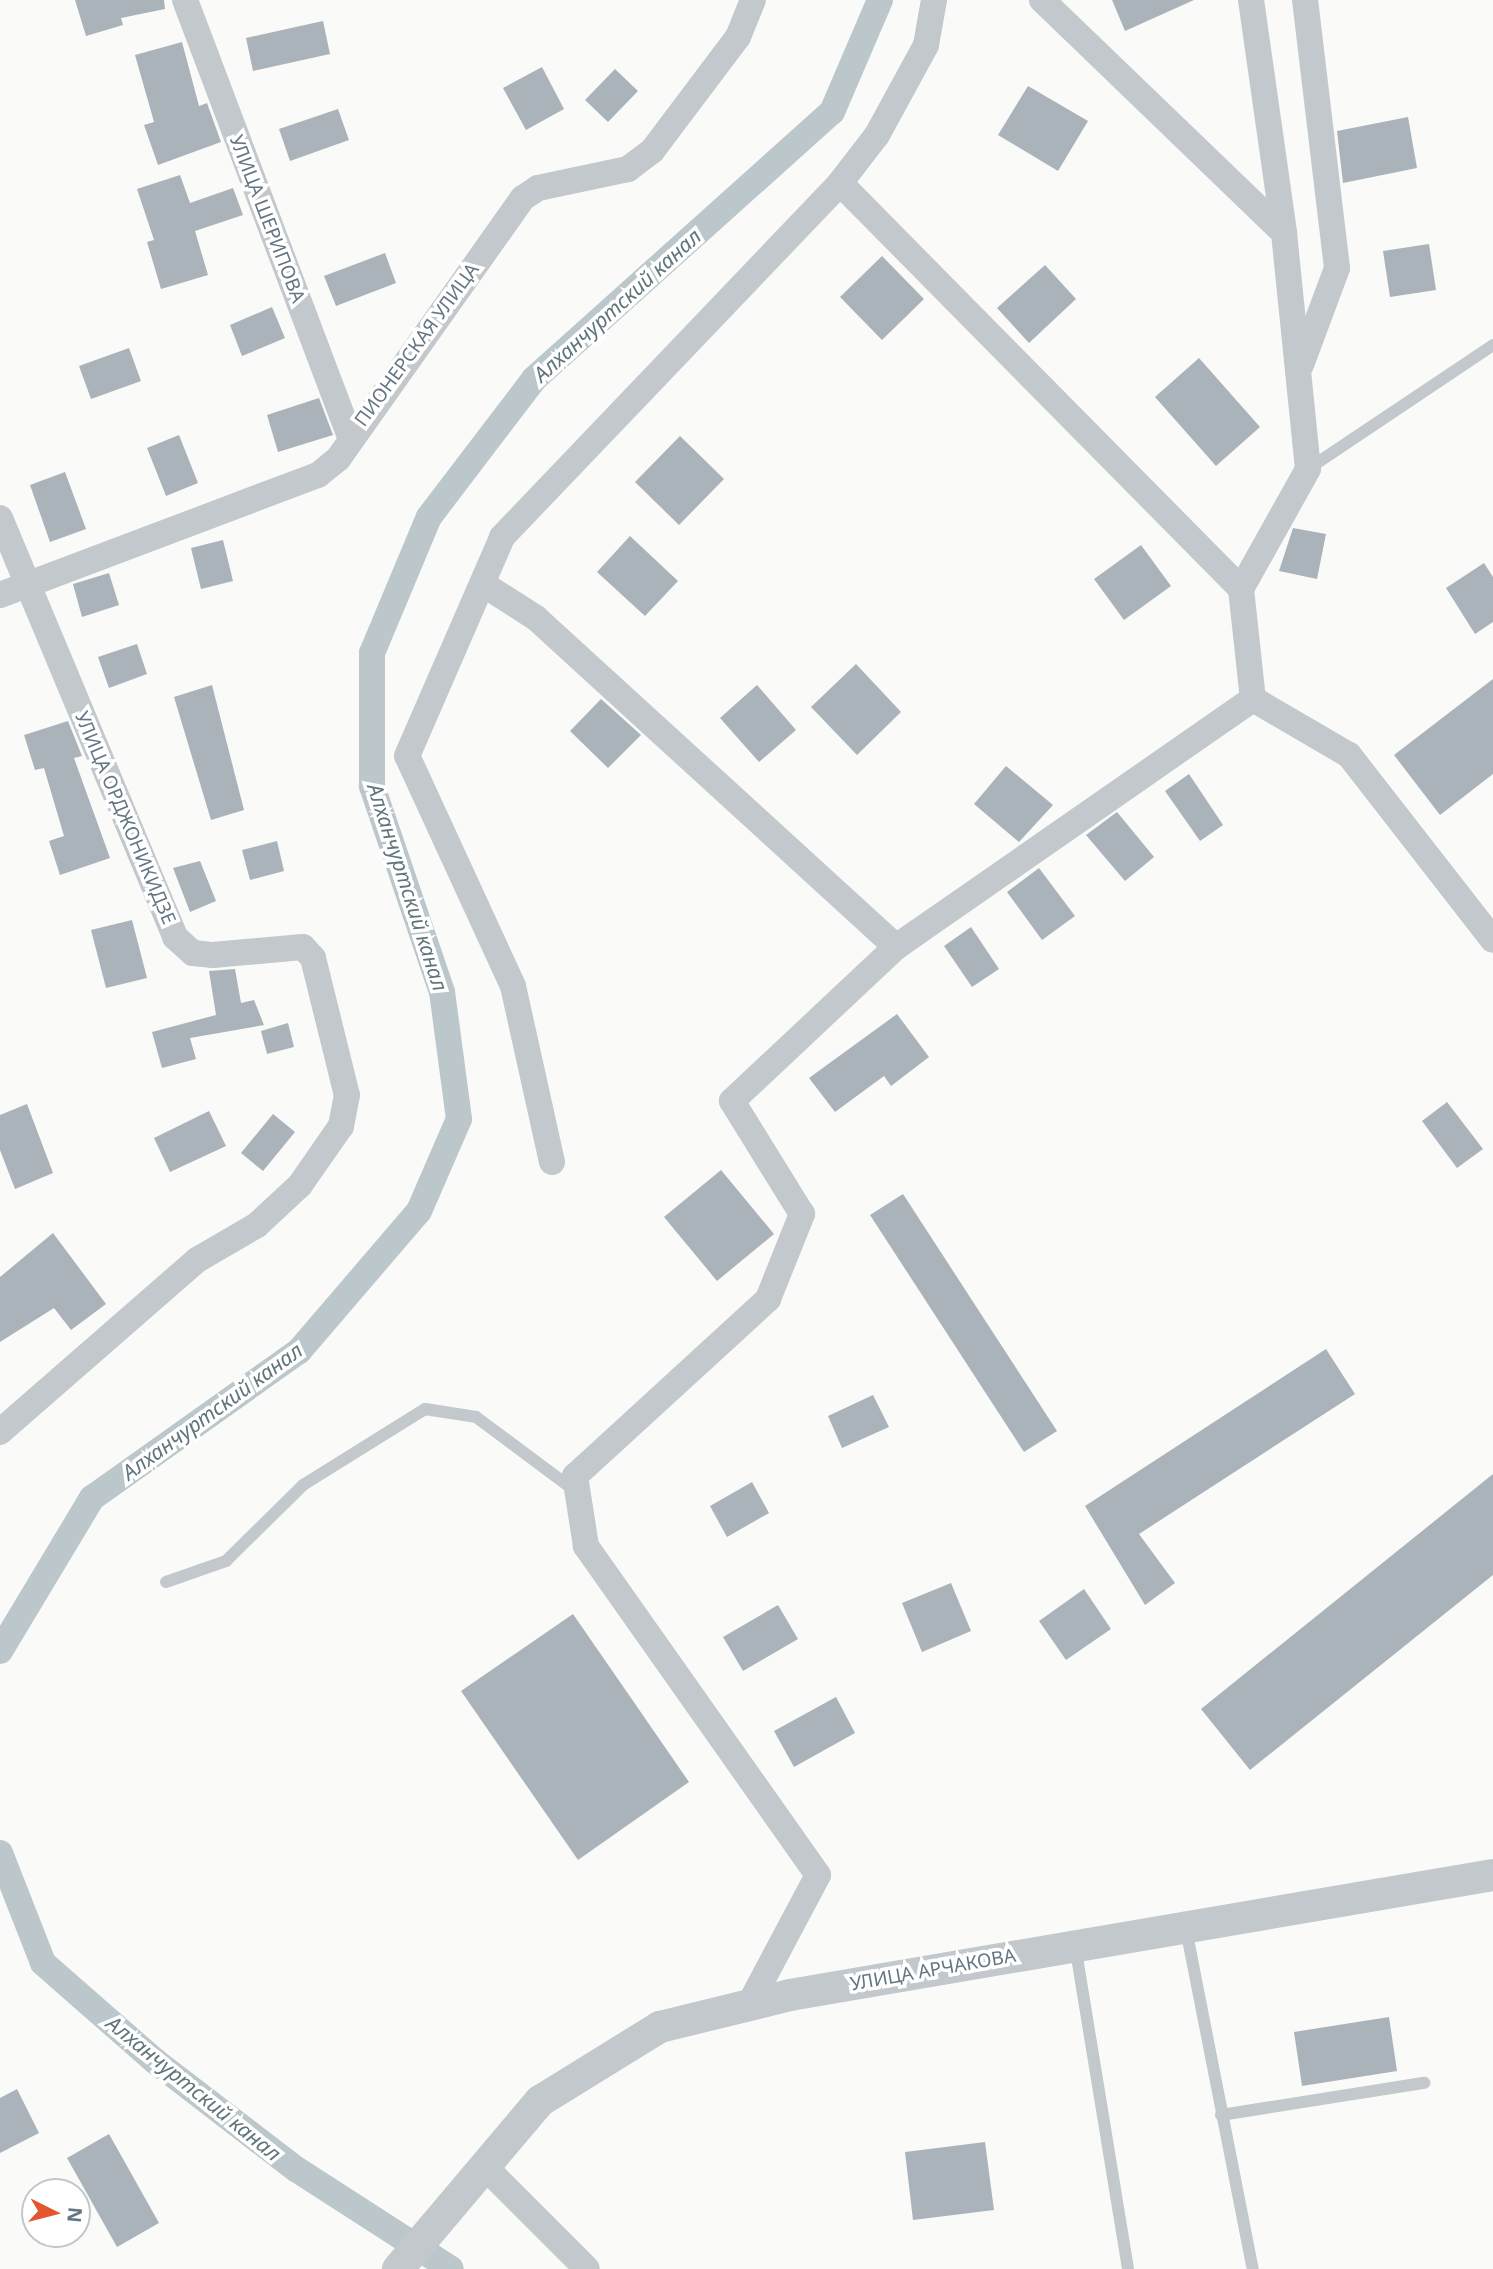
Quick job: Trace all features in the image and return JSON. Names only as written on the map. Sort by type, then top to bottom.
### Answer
[{"type":"street","name":"УЛИЦА ШЕРИПОВА","points":[[185,0],[350,437]]},
{"type":"street","name":"ПИОНЕРСКАЯ УЛИЦА","points":[[0,595],[318,475],[338,459],[350,437],[523,198],[538,188],[628,169],[652,151],[738,37],[753,0]]},
{"type":"street","points":[[552,1162],[513,986],[407,756],[502,537],[840,183],[877,135],[926,46],[934,0]]},
{"type":"street","points":[[1042,0],[1284,233]]},
{"type":"street","points":[[1251,0],[1284,233],[1308,469],[1241,589],[1253,699]]},
{"type":"street","points":[[1298,374],[1337,268],[1305,0]]},
{"type":"street","points":[[840,183],[1241,589]]},
{"type":"street","name":"УЛИЦА ОРДЖОНИКИДЗЕ","points":[[0,518],[175,937],[193,953],[213,955],[303,947],[313,958],[347,1112],[300,1185],[257,1226],[197,1260],[0,1432]]},
{"type":"street","points":[[483,584],[536,618],[896,947]]},
{"type":"street","points":[[748,2005],[818,1875],[586,1546],[575,1476],[768,1299],[802,1214],[732,1101],[896,947],[1253,699]]},
{"type":"street","points":[[1253,699],[1349,755],[1493,940]]},
{"type":"street","name":"УЛИЦА АРЧАКОВА","points":[[400,2266],[487,2169],[540,2101],[660,2026],[748,2005],[1185,1925],[1493,1875]]},
{"type":"street","points":[[487,2169],[587,2269]]},
{"type":"lane","points":[[1308,469],[1493,345]]},
{"type":"lane","points":[[166,1582],[226,1561],[303,1485],[425,1409],[476,1417],[577,1492]]},
{"type":"lane","points":[[1185,1925],[1253,2269]]},
{"type":"lane","points":[[1075,1945],[1128,2269]]},
{"type":"lane","points":[[1221,2115],[1424,2083]]},
{"type":"building","points":[[75,0],[164,0],[165,9],[121,18],[123,25],[86,36]]},
{"type":"building","points":[[1112,0],[1194,0],[1125,31]]},
{"type":"building","points":[[323,21],[330,54],[253,71],[246,38]]},
{"type":"building","points":[[182,42],[199,106],[207,103],[221,142],[158,165],[144,125],[154,122],[135,55]]},
{"type":"building","points":[[542,67],[564,109],[526,130],[503,88]]},
{"type":"building","points":[[615,69],[638,91],[608,122],[585,100]]},
{"type":"building","points":[[1028,86],[1088,121],[1058,171],[998,135]]},
{"type":"building","points":[[338,109],[349,140],[290,161],[279,129]]},
{"type":"building","points":[[1408,117],[1417,168],[1343,183],[1337,131]]},
{"type":"building","points":[[180,175],[190,203],[233,188],[243,215],[195,231],[208,275],[161,289],[147,242],[154,240],[137,189]]},
{"type":"building","points":[[1429,244],[1436,290],[1390,297],[1383,251]]},
{"type":"building","points":[[385,253],[396,283],[336,306],[324,276]]},
{"type":"building","points":[[882,256],[924,299],[882,340],[840,297]]},
{"type":"building","points":[[1045,265],[1076,299],[1029,343],[997,308]]},
{"type":"building","points":[[272,307],[285,338],[242,356],[230,325]]},
{"type":"building","points":[[129,348],[141,381],[91,399],[79,366]]},
{"type":"building","points":[[1199,358],[1260,427],[1216,466],[1155,397]]},
{"type":"building","points":[[319,398],[333,435],[278,452],[267,415]]},
{"type":"building","points":[[179,435],[198,483],[166,496],[147,448]]},
{"type":"building","points":[[680,436],[724,479],[679,525],[635,482]]},
{"type":"building","points":[[65,472],[86,529],[50,542],[30,485]]},
{"type":"building","points":[[1293,528],[1326,534],[1317,579],[1279,571]]},
{"type":"building","points":[[630,536],[678,581],[645,616],[597,572]]},
{"type":"building","points":[[223,540],[233,581],[201,589],[191,548]]},
{"type":"building","points":[[1141,545],[1171,586],[1124,620],[1094,579]]},
{"type":"building","points":[[1484,563],[1493,577],[1493,622],[1475,634],[1446,588]]},
{"type":"building","points":[[109,573],[119,605],[82,617],[73,584]]},
{"type":"building","points":[[137,644],[147,674],[109,688],[98,657]]},
{"type":"building","points":[[856,664],[901,712],[857,755],[811,707]]},
{"type":"building","points":[[1493,679],[1493,774],[1440,815],[1394,755]]},
{"type":"building","points":[[212,685],[244,810],[211,820],[174,697]]},
{"type":"building","points":[[757,685],[796,730],[759,762],[720,718]]},
{"type":"building","points":[[601,699],[641,735],[608,768],[570,731]]},
{"type":"building","points":[[68,721],[82,756],[74,758],[110,858],[60,875],[49,841],[64,836],[44,768],[35,770],[24,735]]},
{"type":"building","points":[[1006,766],[1053,805],[1019,842],[974,804]]},
{"type":"building","points":[[1189,774],[1223,825],[1200,841],[1165,791]]},
{"type":"building","points":[[1117,812],[1154,857],[1125,881],[1086,835]]},
{"type":"building","points":[[277,841],[284,871],[250,880],[242,850]]},
{"type":"building","points":[[200,861],[216,901],[190,912],[173,868]]},
{"type":"building","points":[[1039,868],[1075,916],[1042,940],[1007,892]]},
{"type":"building","points":[[132,920],[147,978],[106,988],[91,930]]},
{"type":"building","points":[[971,927],[999,969],[972,987],[944,946]]},
{"type":"building","points":[[235,969],[241,1003],[254,1000],[264,1025],[190,1038],[196,1059],[162,1068],[152,1032],[216,1015],[209,971]]},
{"type":"building","points":[[897,1014],[929,1057],[891,1086],[884,1076],[835,1112],[809,1078]]},
{"type":"building","points":[[288,1023],[294,1047],[267,1054],[261,1031]]},
{"type":"building","points":[[1447,1102],[1483,1149],[1457,1168],[1422,1121]]},
{"type":"building","points":[[27,1104],[53,1173],[15,1189],[0,1150],[0,1115]]},
{"type":"building","points":[[209,1111],[226,1146],[170,1172],[154,1138]]},
{"type":"building","points":[[273,1114],[295,1132],[263,1171],[241,1153]]},
{"type":"building","points":[[721,1170],[774,1234],[717,1281],[664,1217]]},
{"type":"building","points":[[903,1194],[1057,1431],[1024,1452],[870,1215]]},
{"type":"building","points":[[53,1233],[106,1304],[71,1330],[54,1308],[0,1342],[0,1277]]},
{"type":"building","points":[[1326,1349],[1355,1394],[1139,1534],[1175,1583],[1145,1605],[1085,1506]]},
{"type":"building","points":[[873,1395],[889,1427],[842,1448],[828,1416]]},
{"type":"building","points":[[1493,1474],[1493,1575],[1250,1770],[1201,1709]]},
{"type":"building","points":[[752,1482],[769,1513],[727,1537],[710,1506]]},
{"type":"building","points":[[951,1583],[971,1631],[922,1652],[902,1603]]},
{"type":"building","points":[[1084,1589],[1111,1629],[1066,1660],[1039,1621]]},
{"type":"building","points":[[778,1605],[798,1639],[743,1671],[723,1637]]},
{"type":"building","points":[[573,1614],[689,1782],[578,1860],[461,1691]]},
{"type":"building","points":[[836,1697],[855,1733],[794,1767],[774,1731]]},
{"type":"building","points":[[1389,2017],[1397,2071],[1302,2086],[1294,2032]]},
{"type":"building","points":[[17,2089],[39,2133],[0,2153],[0,2098]]},
{"type":"building","points":[[109,2134],[159,2223],[117,2247],[91,2201],[91,2178],[78,2178],[67,2158]]},
{"type":"building","points":[[985,2142],[994,2210],[913,2220],[905,2152]]},
{"type":"waterway","name":"Алханчуртский канал","points":[[0,1651],[92,1498],[299,1351],[419,1211],[459,1119],[442,992],[372,786],[372,653],[429,517],[534,379],[832,112],[880,0]]},
{"type":"waterway","name":"Алханчуртский канал","points":[[0,1853],[43,1963],[155,2061],[296,2169],[451,2269]]}]
